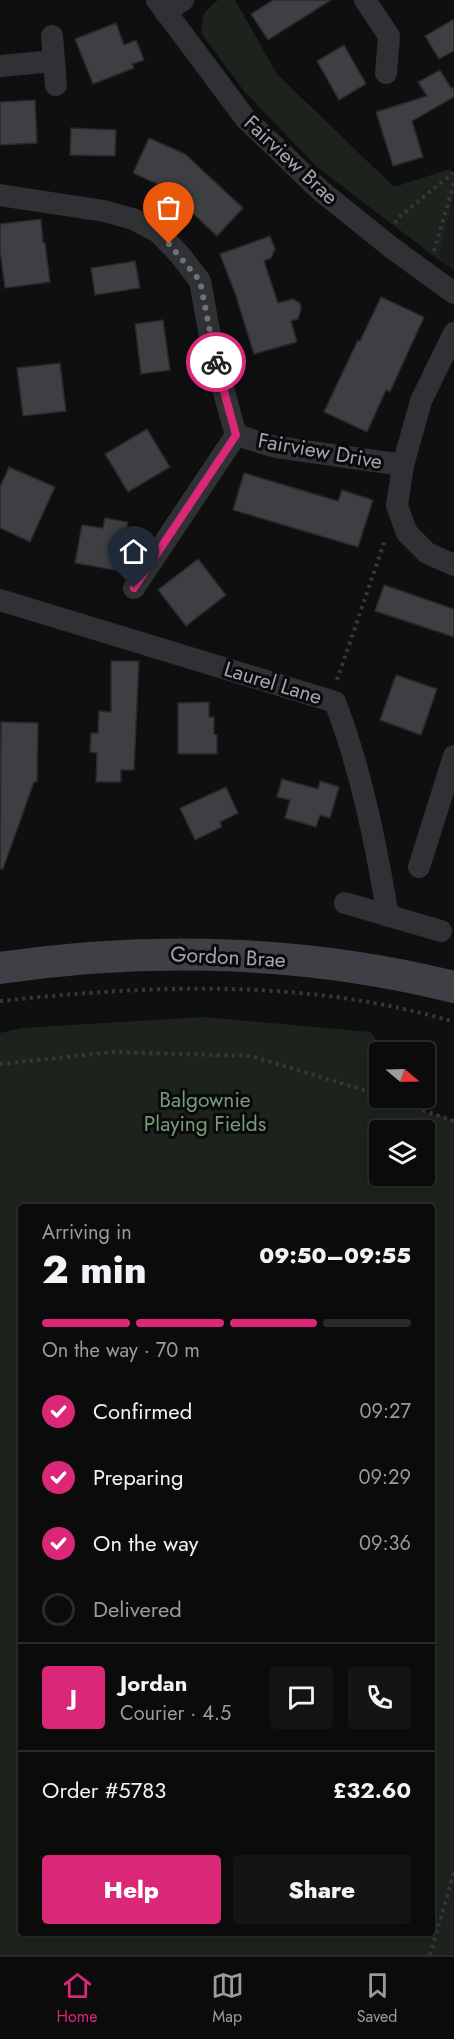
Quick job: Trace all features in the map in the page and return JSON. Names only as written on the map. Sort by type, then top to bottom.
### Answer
[{"type":"main road","name":"Gordon Brae","points":[[0,968],[96,957],[196,954],[314,962],[403,976],[454,987]]},
{"type":"street","points":[[365,0],[389,36],[386,73]]},
{"type":"street","name":"Fairview Brae","points":[[169,4],[245,118],[321,191],[454,293]]},
{"type":"street","points":[[52,36],[56,85]]},
{"type":"street","points":[[0,66],[54,61]]},
{"type":"street","name":"Fairview Drive","points":[[0,195],[104,211],[133,219],[158,232],[200,281],[213,353],[236,435],[134,588]]},
{"type":"street","name":"Fairview Drive","points":[[397,506],[404,465],[421,401],[454,333]]},
{"type":"street","name":"Fairview Drive","points":[[236,435],[276,447],[404,465]]},
{"type":"street","points":[[397,506],[407,533],[427,553],[454,564]]},
{"type":"street","name":"Laurel Lane","points":[[0,600],[335,702],[346,731],[376,850],[388,916]]},
{"type":"street","points":[[419,867],[454,756]]},
{"type":"street","points":[[345,903],[441,932]]},
{"type":"path","points":[[382,240],[399,217],[454,173]]},
{"type":"path","points":[[419,268],[432,257],[454,183]]},
{"type":"path","points":[[335,702],[335,686],[397,506]]},
{"type":"path","points":[[0,1001],[55,995],[219,988],[383,1004],[454,1022]]},
{"type":"path","points":[[0,1064],[113,1052],[251,1056],[369,1092]]},
{"type":"path","points":[[416,1108],[454,1121]]},
{"type":"path","points":[[430,1955],[454,1872]]},
{"type":"shaded area","points":[[454,193],[454,270],[439,260]]},
{"type":"green space","points":[[218,0],[235,0],[277,74],[394,187],[450,169],[454,173],[454,193],[439,260],[317,167],[244,91],[201,33],[204,13]]},
{"type":"green space","name":"Balgownie Playing Fields","points":[[204,1017],[371,1032],[377,1042],[369,1042],[369,1108],[418,1108],[454,1120],[454,1955],[0,1955],[0,1033],[22,1028]]},
{"type":"building","points":[[273,0],[331,0],[268,40],[251,14]]},
{"type":"building","points":[[454,19],[454,51],[439,59],[425,36]]},
{"type":"building","points":[[116,23],[124,45],[136,40],[144,60],[132,64],[134,68],[93,84],[75,39]]},
{"type":"building","points":[[344,45],[366,84],[339,100],[317,61]]},
{"type":"building","points":[[440,70],[451,88],[454,88],[454,97],[412,121],[423,157],[393,166],[376,112],[427,96],[418,82]]},
{"type":"building","points":[[35,100],[37,143],[0,145],[0,102]]},
{"type":"building","points":[[71,128],[116,130],[115,156],[70,155]]},
{"type":"building","points":[[149,138],[185,154],[243,208],[217,236],[184,205],[190,199],[133,173]]},
{"type":"building","points":[[41,219],[50,282],[5,288],[0,250],[0,224]]},
{"type":"building","points":[[270,236],[275,249],[271,258],[264,261],[278,303],[293,299],[300,303],[298,319],[291,321],[297,342],[254,354],[220,254]]},
{"type":"building","points":[[135,261],[140,288],[95,295],[91,268]]},
{"type":"building","points":[[381,297],[424,317],[390,392],[386,390],[367,432],[324,412]]},
{"type":"building","points":[[163,320],[170,370],[141,374],[135,324]]},
{"type":"building","points":[[60,363],[66,411],[23,416],[17,368]]},
{"type":"building","points":[[147,429],[170,467],[128,492],[105,454]]},
{"type":"building","points":[[9,467],[55,487],[30,542],[0,528],[0,487]]},
{"type":"building","points":[[244,473],[338,501],[342,490],[373,500],[358,547],[233,510]]},
{"type":"building","points":[[105,518],[128,522],[120,571],[75,563],[82,525],[103,528]]},
{"type":"building","points":[[198,559],[226,595],[186,626],[158,590]]},
{"type":"building","points":[[384,585],[454,609],[454,637],[375,611]]},
{"type":"building","points":[[111,661],[139,661],[134,770],[121,770],[121,782],[96,782],[97,753],[90,752],[91,733],[98,733],[99,711],[111,712]]},
{"type":"building","points":[[396,675],[437,689],[421,735],[380,720]]},
{"type":"building","points":[[209,702],[209,717],[214,717],[214,734],[217,735],[217,754],[178,754],[178,703]]},
{"type":"building","points":[[1,722],[38,723],[37,782],[34,782],[3,869],[0,869]]},
{"type":"building","points":[[282,779],[318,789],[320,781],[339,787],[330,818],[320,815],[316,827],[285,818],[290,800],[277,797]]},
{"type":"building","points":[[226,787],[238,813],[220,822],[222,827],[195,840],[180,808]]},
{"type":"way so far","points":[[169,244],[200,281],[216,362]]},
{"type":"route","points":[[134,588],[236,435],[216,362]]}]
